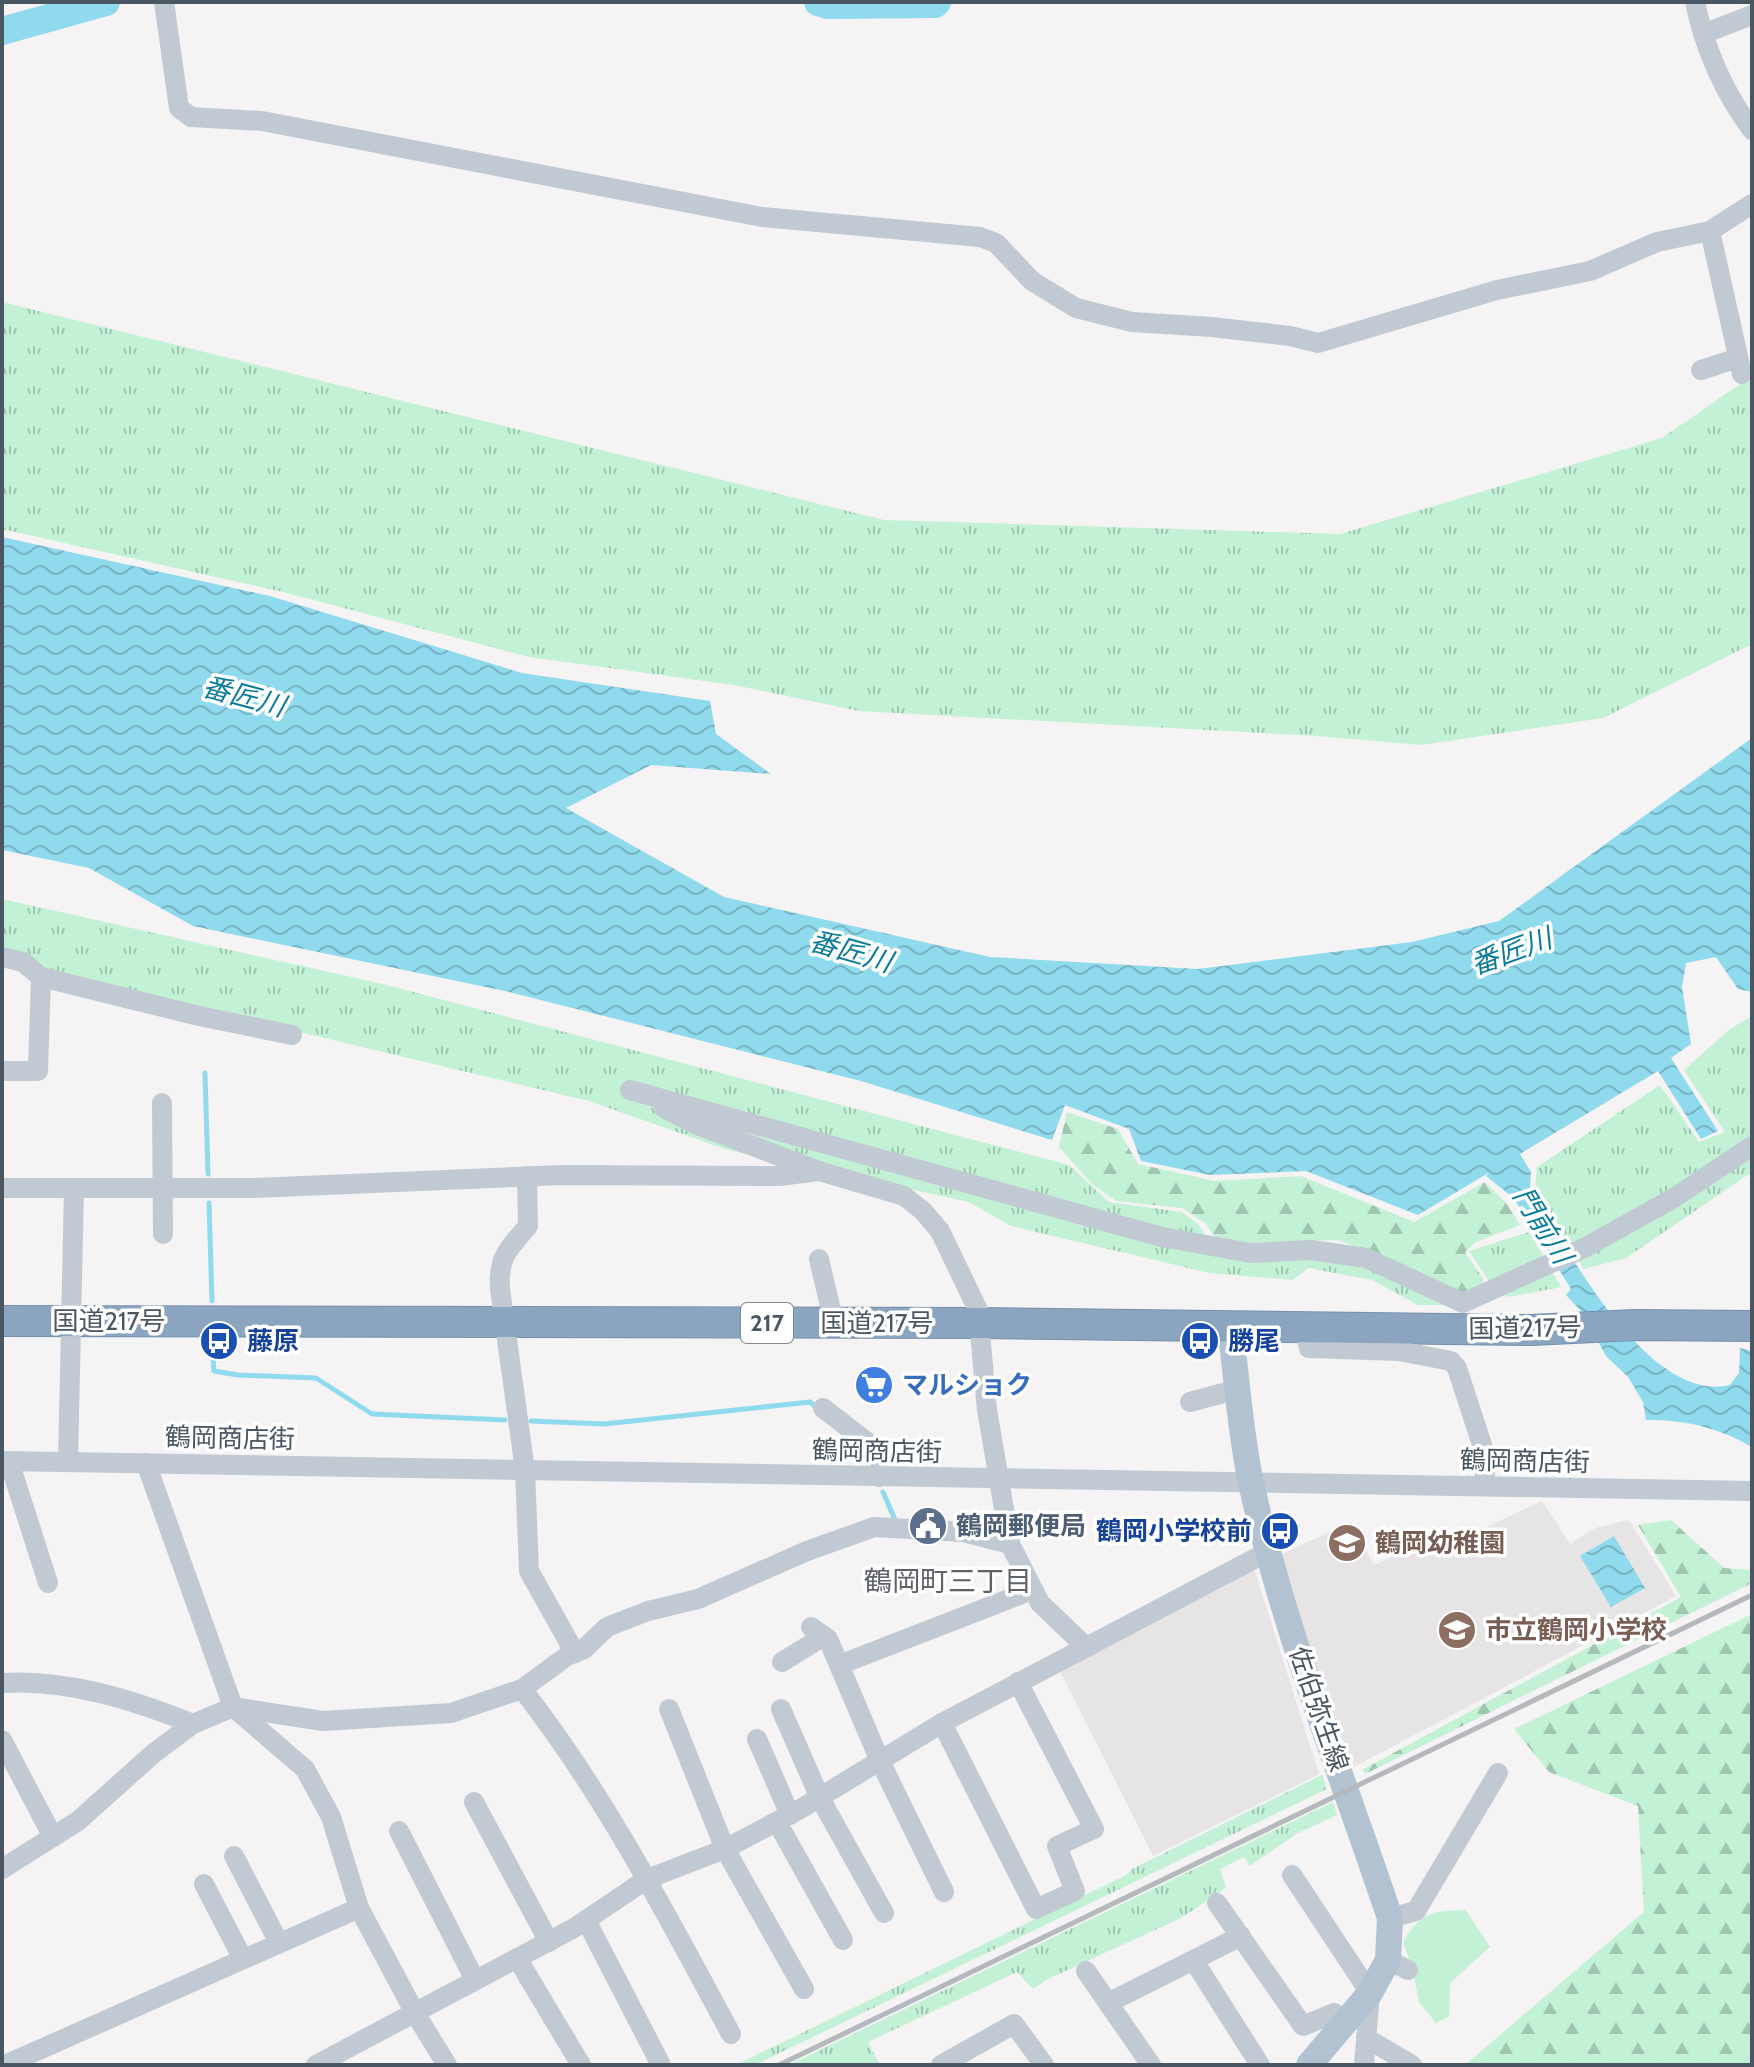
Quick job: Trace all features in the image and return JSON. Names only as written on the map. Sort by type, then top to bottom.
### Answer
[{"type":"highway","name":"国道217号","points":[[2,1321],[979,1323],[1531,1330],[1635,1325],[1744,1326]]},
{"type":"main road","name":"佐伯弥生線","points":[[1230,1327],[1251,1482],[1269,1551],[1302,1665],[1390,1918],[1398,1965],[1370,1993],[1357,2029],[1309,2065]]},
{"type":"street","points":[[1695,2],[1720,78],[1734,106],[1752,130]]},
{"type":"street","points":[[165,8],[179,108],[191,117],[262,121],[762,217],[980,237],[996,243],[1032,281],[1076,308],[1132,322],[1212,327],[1290,336],[1318,343],[1497,290],[1590,271],[1657,242],[1710,231],[1752,204]]},
{"type":"street","points":[[1703,34],[1752,15]]},
{"type":"street","points":[[1701,370],[1740,366],[1710,231]]},
{"type":"street","points":[[2,957],[23,962],[41,977],[199,1016],[292,1035]]},
{"type":"street","points":[[2,1071],[38,1071],[41,977]]},
{"type":"street","points":[[1086,1647],[1040,1603],[1010,1544],[987,1410],[978,1310],[940,1231],[923,1211],[904,1196],[819,1171],[697,1125],[630,1090],[1162,1237],[1251,1253],[1311,1250],[1366,1258],[1463,1303],[1584,1248],[1674,1198],[1752,1146]]},
{"type":"street","points":[[162,1103],[163,1234]]},
{"type":"street","points":[[1730,1158],[1733,1152],[1752,1138]]},
{"type":"street","points":[[2,1188],[254,1188],[527,1176],[779,1176],[819,1171]]},
{"type":"street","points":[[527,1176],[528,1226],[503,1255],[499,1273],[525,1470],[529,1571],[575,1653]]},
{"type":"street","points":[[68,1462],[74,1189]]},
{"type":"street","points":[[819,1259],[834,1323]]},
{"type":"street","points":[[1303,1326],[1309,1348],[1399,1351],[1451,1361],[1457,1368],[1484,1451],[1485,1486]]},
{"type":"street","points":[[1190,1402],[1238,1389]]},
{"type":"street","points":[[823,1408],[872,1446],[879,1477]]},
{"type":"street","points":[[6,1461],[48,1583]]},
{"type":"street","name":"鶴岡商店街","points":[[6,1461],[1752,1491]]},
{"type":"street","points":[[146,1463],[233,1707],[305,1769],[331,1817],[359,1908],[415,2013],[447,2065]]},
{"type":"street","points":[[2,1869],[78,1821],[154,1753],[193,1724],[233,1707],[323,1721],[451,1713],[522,1689],[584,1649],[607,1627],[648,1611],[698,1599],[807,1551],[874,1527],[963,1532],[1010,1544]]},
{"type":"street","points":[[316,2065],[549,1942],[647,1879],[725,1849],[784,1818],[942,1723],[1269,1551]]},
{"type":"street","points":[[839,1665],[1032,1590]]},
{"type":"street","points":[[782,1662],[818,1632],[828,1639],[880,1761],[944,1892]]},
{"type":"street","points":[[2,1683],[31,1681],[89,1691],[153,1708],[193,1724]]},
{"type":"street","points":[[942,1723],[1036,1909],[1075,1891],[1057,1846],[1094,1829],[1018,1682]]},
{"type":"street","points":[[522,1689],[564,1742],[647,1879],[731,2034]]},
{"type":"street","points":[[669,1709],[725,1849],[804,1989]]},
{"type":"street","points":[[781,1709],[820,1798],[884,1913]]},
{"type":"street","points":[[757,1739],[784,1818],[843,1940]]},
{"type":"street","points":[[2,1740],[53,1837]]},
{"type":"street","points":[[1390,1918],[1416,1911],[1498,1773]]},
{"type":"street","points":[[474,1802],[549,1942]]},
{"type":"street","points":[[399,1831],[475,1980]]},
{"type":"street","points":[[234,1856],[279,1943]]},
{"type":"street","points":[[1292,1875],[1370,1993]]},
{"type":"street","points":[[204,1884],[243,1959]]},
{"type":"street","points":[[1217,1903],[1303,2026],[1334,2013],[1412,2065]]},
{"type":"street","points":[[18,2062],[359,1908]]},
{"type":"street","points":[[586,1920],[660,2063]]},
{"type":"street","points":[[1108,2003],[1241,1936]]},
{"type":"street","points":[[517,1958],[581,2065]]},
{"type":"street","points":[[1194,1961],[1260,2065]]},
{"type":"street","points":[[1086,1971],[1151,2065]]},
{"type":"street","points":[[941,2065],[1014,2024],[1044,2065]]},
{"type":"street","points":[[1357,2029],[1364,2065]]},
{"type":"shaded area","name":"市立鶴岡小学校","points":[[1542,1501],[1570,1544],[1595,1528],[1629,1520],[1676,1596],[1354,1767],[1312,1665],[1280,1555],[1351,1522],[1374,1565],[1430,1538],[1441,1548]]},
{"type":"shaded area","points":[[1254,1568],[1319,1774],[1153,1856],[1060,1671]]},
{"type":"green space","points":[[2,302],[884,520],[1340,534],[1662,438],[1752,376],[1752,644],[1603,718],[1421,745],[1316,736],[859,711],[734,685],[529,657],[287,593],[2,529]]},
{"type":"green space","points":[[2,899],[383,984],[1069,1165],[1109,1202],[1182,1212],[1198,1224],[1210,1242],[1351,1261],[1450,1305],[1418,1305],[1372,1280],[1308,1268],[1293,1280],[1210,1273],[1011,1226],[969,1202],[728,1150],[589,1101],[2,959]]},
{"type":"green space","points":[[1752,1016],[1752,1172],[1626,1258],[1584,1269],[1535,1189],[1537,1167],[1660,1085],[1699,1142],[1725,1132],[1684,1070],[1730,1029]]},
{"type":"green space","points":[[1067,1112],[1118,1129],[1138,1164],[1214,1181],[1301,1176],[1414,1222],[1485,1182],[1506,1203],[1520,1225],[1476,1242],[1465,1252],[1484,1280],[1476,1291],[1461,1295],[1410,1268],[1338,1240],[1220,1244],[1205,1223],[1182,1208],[1116,1201],[1091,1183],[1059,1147]]},
{"type":"green space","points":[[1529,1232],[1561,1287],[1508,1297],[1492,1285],[1469,1251]]},
{"type":"green space","points":[[1671,1520],[1724,1568],[1752,1570],[1752,1583],[1365,1774],[1362,1770],[1681,1597],[1638,1525]]},
{"type":"green space","points":[[1752,1614],[1752,2065],[1465,2065],[1644,1912],[1638,1806],[1549,1772],[1514,1729]]},
{"type":"green space","points":[[1322,1775],[1327,1789],[755,2065],[736,2065],[1126,1875],[1132,1869]]},
{"type":"green space","points":[[1333,1802],[1337,1815],[1296,1834],[1250,1866],[1244,1857],[1220,1869],[1226,1888],[1181,1918],[1048,1979],[1033,1989],[1017,1972],[868,2042],[880,2065],[789,2065]]},
{"type":"green space","points":[[1466,1910],[1490,1947],[1450,1983],[1449,2017],[1436,2023],[1419,2002],[1403,1942],[1416,1924],[1428,1915]]},
{"type":"water","points":[[2,537],[270,596],[522,673],[710,701],[716,734],[771,774],[651,765],[566,808],[724,897],[990,957],[1198,969],[1412,942],[1499,921],[1752,738],[1752,992],[1738,989],[1716,957],[1686,963],[1682,987],[1691,1044],[1671,1058],[1718,1131],[1701,1139],[1658,1071],[1520,1154],[1531,1172],[1530,1187],[1587,1280],[1612,1315],[1640,1346],[1669,1371],[1699,1385],[1730,1385],[1739,1373],[1740,1348],[1752,1351],[1752,1447],[1701,1426],[1646,1420],[1643,1402],[1628,1377],[1606,1356],[1581,1311],[1566,1295],[1571,1289],[1522,1210],[1511,1196],[1486,1176],[1490,1172],[1418,1215],[1306,1171],[1210,1175],[1141,1161],[1129,1129],[1065,1105],[1052,1140],[861,1081],[505,991],[193,926],[89,868],[2,850]]},
{"type":"water","points":[[1614,1536],[1645,1588],[1611,1607],[1580,1556]]},
{"type":"waterway","points":[[2,31],[106,2]]},
{"type":"waterway","points":[[818,2],[828,5],[937,2]]},
{"type":"waterway","points":[[205,1073],[208,1174]]},
{"type":"waterway","points":[[209,1203],[212,1301]]},
{"type":"waterway","points":[[212,1345],[214,1371],[316,1378],[372,1414],[505,1420]]},
{"type":"waterway","points":[[531,1421],[604,1424],[810,1402],[818,1409]]},
{"type":"waterway","points":[[883,1492],[896,1522]]},
{"type":"railway","points":[[779,2065],[1752,1595]]},
{"type":"place","name":"藤原","points":[[219,1341]]},
{"type":"place","name":"勝尾","points":[[1200,1341]]},
{"type":"place","name":"マルショク","points":[[874,1385]]},
{"type":"place","name":"鶴岡郵便局","points":[[928,1526]]},
{"type":"place","name":"鶴岡小学校前","points":[[1280,1531]]},
{"type":"place","name":"鶴岡幼稚園","points":[[1347,1543]]},
{"type":"place","name":"市立鶴岡小学校","points":[[1457,1630]]},
{"type":"district","name":"鶴岡町三丁目","points":[[948,1581]]},
{"type":"water label","name":"番匠川","points":[[244,696]]},
{"type":"water label","name":"番匠川","points":[[851,951]]},
{"type":"water label","name":"番匠川","points":[[1511,951]]},
{"type":"water label","name":"門前川","points":[[1543,1225]]}]
